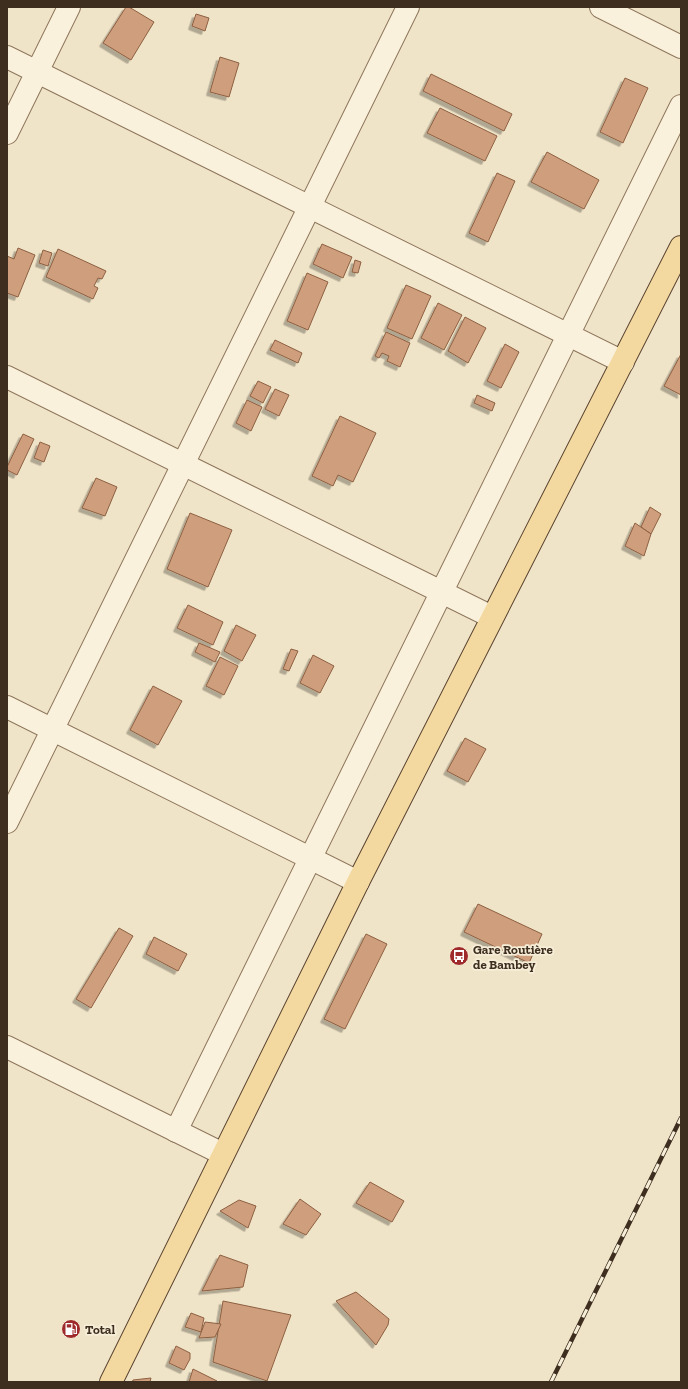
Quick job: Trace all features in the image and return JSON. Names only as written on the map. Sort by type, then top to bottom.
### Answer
[{"type":"main road","points":[[111,1382],[358,882],[681,248]]},
{"type":"street","points":[[7,133],[69,7]]},
{"type":"street","points":[[7,822],[408,7]]},
{"type":"street","points":[[601,7],[681,47]]},
{"type":"street","points":[[7,57],[623,362]]},
{"type":"street","points":[[176,1131],[681,106]]},
{"type":"street","points":[[7,377],[492,617]]},
{"type":"street","points":[[7,707],[358,882]]},
{"type":"street","points":[[7,1047],[223,1154]]},
{"type":"building","points":[[126,7],[129,7],[154,22],[131,60],[103,43]]},
{"type":"building","points":[[196,14],[209,18],[205,31],[192,26]]},
{"type":"building","points":[[220,57],[239,63],[229,97],[210,92]]},
{"type":"building","points":[[431,74],[512,114],[504,131],[423,91]]},
{"type":"building","points":[[625,78],[648,88],[623,143],[600,132]]},
{"type":"building","points":[[440,108],[497,136],[485,161],[427,133]]},
{"type":"building","points":[[547,152],[599,180],[584,209],[531,182]]},
{"type":"building","points":[[497,173],[515,181],[488,242],[469,233]]},
{"type":"building","points":[[322,244],[352,257],[343,278],[313,264]]},
{"type":"building","points":[[18,248],[35,255],[18,297],[7,293],[7,256],[14,259]]},
{"type":"building","points":[[58,249],[106,271],[102,279],[98,278],[94,286],[98,288],[93,299],[46,277]]},
{"type":"building","points":[[43,250],[52,253],[48,266],[39,263]]},
{"type":"building","points":[[355,260],[361,262],[358,273],[352,272]]},
{"type":"building","points":[[307,273],[328,282],[308,330],[287,321]]},
{"type":"building","points":[[406,285],[431,296],[412,339],[387,328]]},
{"type":"building","points":[[438,303],[462,315],[444,350],[421,338]]},
{"type":"building","points":[[465,317],[486,328],[468,363],[448,351]]},
{"type":"building","points":[[386,332],[410,343],[400,367],[387,361],[389,356],[382,353],[379,358],[375,356]]},
{"type":"building","points":[[275,340],[302,353],[298,363],[270,350]]},
{"type":"building","points":[[505,344],[519,352],[501,388],[487,381]]},
{"type":"building","points":[[681,354],[681,395],[664,386]]},
{"type":"building","points":[[258,381],[271,387],[263,403],[250,396]]},
{"type":"building","points":[[275,389],[289,395],[279,416],[265,409]]},
{"type":"building","points":[[477,395],[495,403],[492,411],[474,403]]},
{"type":"building","points":[[247,400],[262,407],[251,431],[236,423]]},
{"type":"building","points":[[340,416],[376,433],[353,482],[338,475],[333,486],[312,476]]},
{"type":"building","points":[[23,434],[34,439],[17,475],[7,470],[7,467]]},
{"type":"building","points":[[40,442],[50,446],[44,462],[34,458]]},
{"type":"building","points":[[96,478],[117,487],[105,516],[82,508]]},
{"type":"building","points":[[650,507],[661,514],[651,534],[641,527]]},
{"type":"building","points":[[190,513],[232,530],[208,587],[167,569]]},
{"type":"building","points":[[635,523],[651,534],[644,556],[625,546]]},
{"type":"building","points":[[188,605],[223,622],[213,645],[177,628]]},
{"type":"building","points":[[236,625],[256,635],[242,661],[224,651]]},
{"type":"building","points":[[199,643],[220,652],[215,662],[195,652]]},
{"type":"building","points":[[291,649],[298,651],[289,671],[283,669]]},
{"type":"building","points":[[313,655],[334,666],[320,693],[300,683]]},
{"type":"building","points":[[220,657],[238,666],[224,695],[206,686]]},
{"type":"building","points":[[153,686],[182,701],[158,745],[130,730]]},
{"type":"building","points":[[465,738],[486,749],[468,782],[447,771]]},
{"type":"building","points":[[478,904],[542,934],[529,963],[464,932]]},
{"type":"building","points":[[119,928],[133,936],[91,1008],[76,999]]},
{"type":"building","points":[[366,934],[387,944],[345,1029],[324,1019]]},
{"type":"building","points":[[154,937],[187,954],[178,971],[146,954]]},
{"type":"building","points":[[370,1182],[404,1201],[392,1222],[356,1203]]},
{"type":"building","points":[[300,1199],[321,1214],[306,1235],[283,1224]]},
{"type":"building","points":[[239,1200],[256,1206],[248,1228],[220,1211]]},
{"type":"building","points":[[220,1255],[248,1265],[243,1287],[202,1291]]},
{"type":"building","points":[[356,1292],[389,1319],[388,1325],[376,1345],[336,1301]]},
{"type":"building","points":[[223,1301],[291,1315],[267,1381],[213,1362]]},
{"type":"building","points":[[191,1313],[204,1318],[201,1332],[185,1327]]},
{"type":"building","points":[[205,1322],[221,1324],[215,1337],[199,1338]]},
{"type":"building","points":[[176,1346],[190,1353],[190,1359],[184,1370],[169,1363]]},
{"type":"building","points":[[193,1369],[217,1381],[189,1382]]},
{"type":"building","points":[[151,1378],[150,1382],[132,1382],[133,1380]]},
{"type":"railway","points":[[551,1382],[681,1118]]},
{"type":"place","name":"Gare Routière de Bambey","points":[[459,956]]},
{"type":"place","name":"Total","points":[[71,1329]]}]
